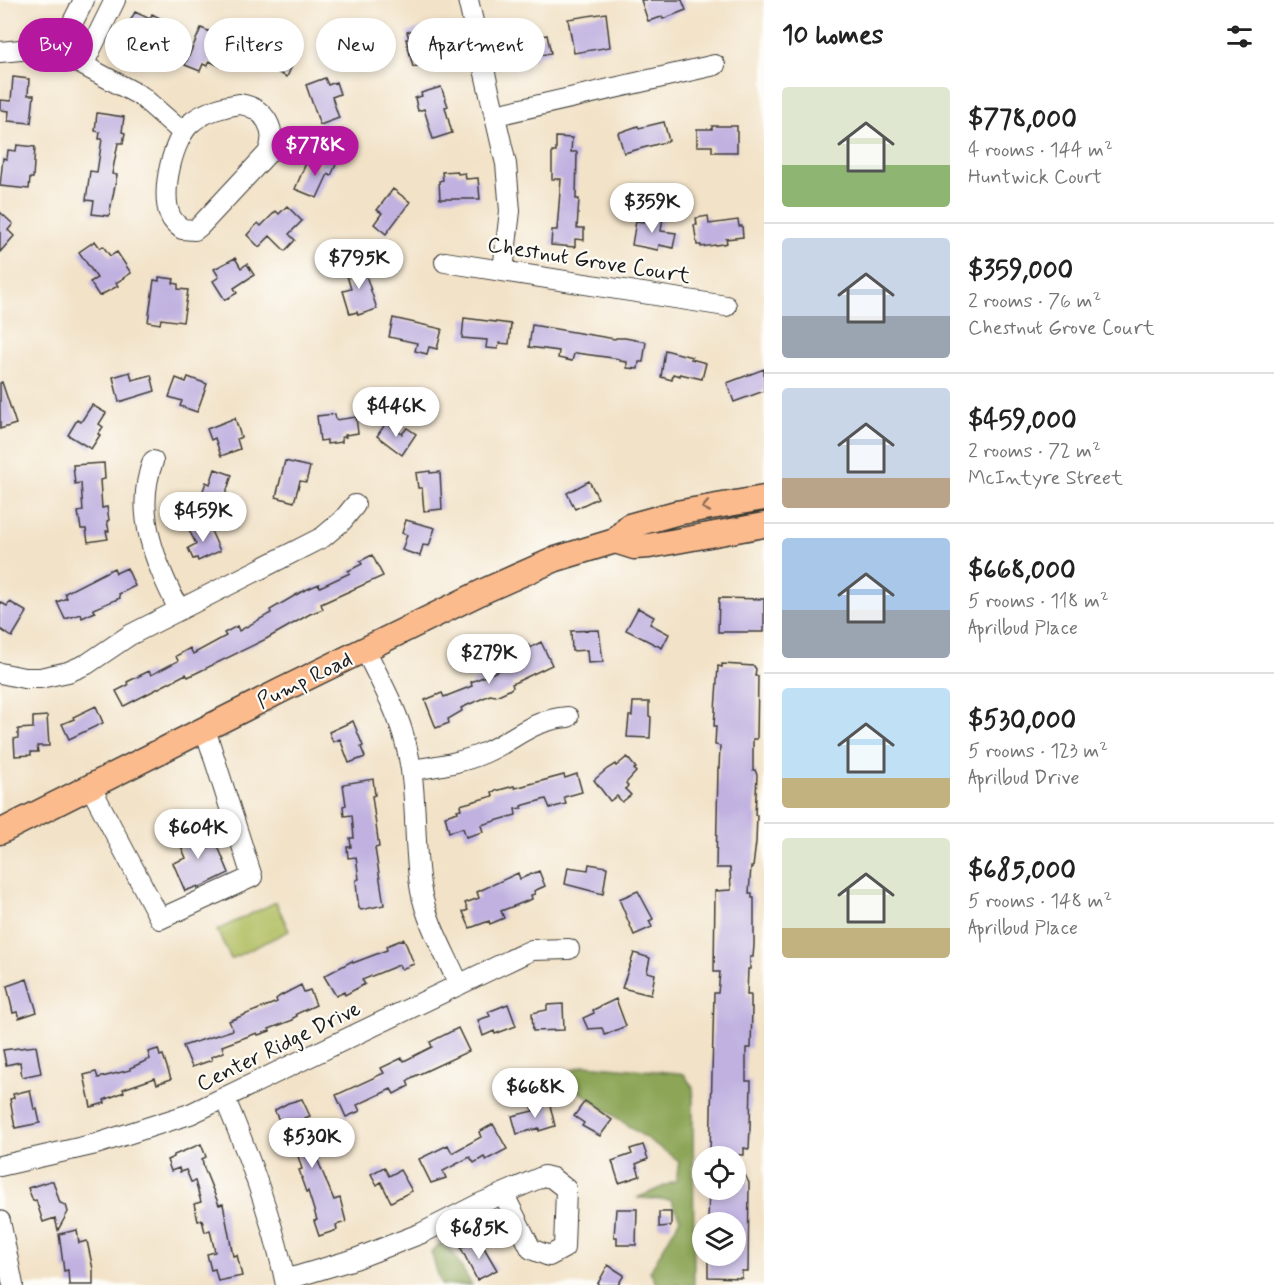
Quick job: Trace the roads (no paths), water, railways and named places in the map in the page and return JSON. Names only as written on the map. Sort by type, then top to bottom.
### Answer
[{"type":"main road","name":"Pump Road","points":[[615,542],[629,526],[639,522],[676,513],[764,498]]},
{"type":"main road","name":"Pump Road","points":[[0,832],[365,649],[526,572],[615,542],[634,547],[649,546],[764,525]]},
{"type":"street","points":[[75,18],[84,0]]},
{"type":"street","points":[[93,45],[115,0]]},
{"type":"street","points":[[468,0],[496,115],[509,188],[509,229],[503,270]]},
{"type":"street","points":[[0,52],[18,50]]},
{"type":"street","points":[[496,115],[715,65]]},
{"type":"street","points":[[93,70],[141,96],[182,132]]},
{"type":"street","points":[[240,104],[258,110],[266,118],[272,135],[272,144],[268,153],[200,226],[188,231],[182,229],[170,217],[166,197],[173,154],[182,132],[191,122],[203,115],[229,105],[240,104]]},
{"type":"street","name":"Chestnut Grove Court","points":[[445,262],[726,306]]},
{"type":"street","points":[[153,461],[146,489],[147,531],[160,571],[179,610]]},
{"type":"street","points":[[0,673],[24,678],[40,678],[68,672],[87,664],[130,635],[322,537],[342,521],[355,505]]},
{"type":"street","points":[[365,649],[396,715],[405,740],[412,770],[418,873],[422,894],[429,918],[459,985]]},
{"type":"street","points":[[412,770],[456,762],[483,754],[544,721],[568,717]]},
{"type":"street","points":[[90,786],[160,919],[252,877],[205,729]]},
{"type":"street","name":"Center Ridge Drive","points":[[0,1166],[131,1134],[190,1114],[532,950],[569,949]]},
{"type":"street","points":[[225,1099],[261,1188],[286,1283],[365,1256],[422,1233],[479,1204],[504,1195]]},
{"type":"street","points":[[0,1221],[14,1285]]}]
